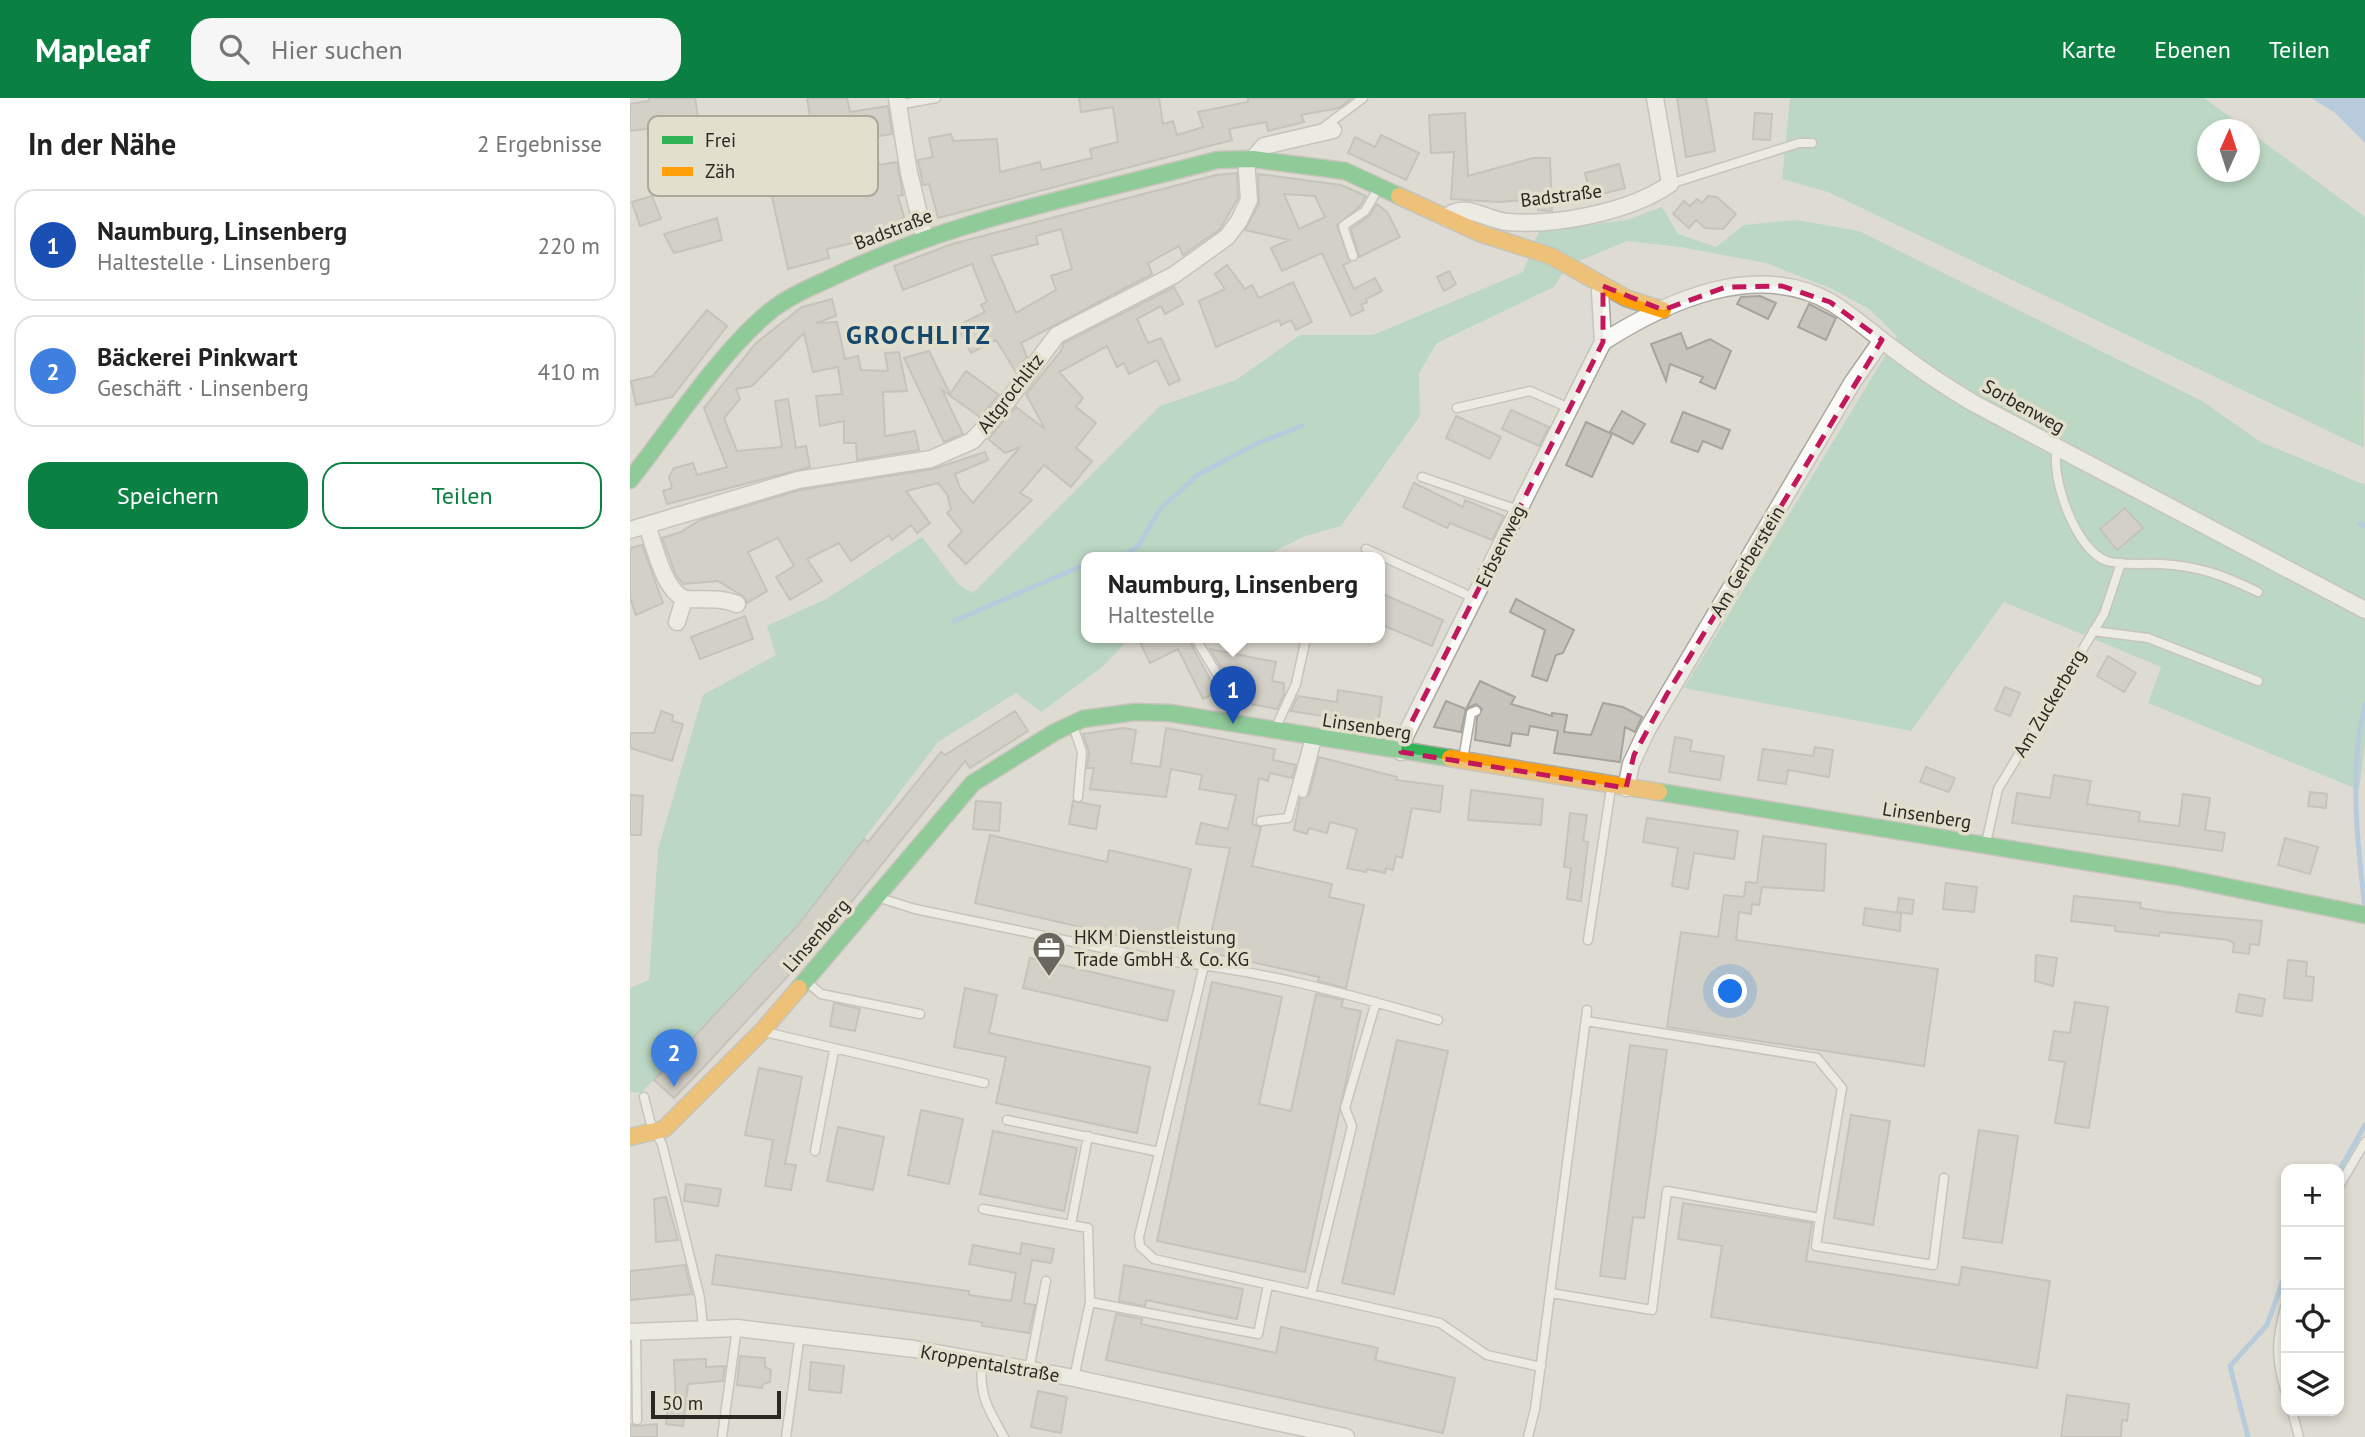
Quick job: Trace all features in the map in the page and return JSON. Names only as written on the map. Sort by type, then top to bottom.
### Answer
[{"type":"main road","name":"Badstraße","points":[[630,480],[744,335],[770,312],[795,295],[859,264],[974,223],[1194,165],[1249,159],[1335,168],[1446,218]]},
{"type":"main road","points":[[1446,218],[1482,234],[1551,256],[1626,298],[1662,310]]},
{"type":"main road","name":"Linsenberg","points":[[656,1133],[671,1123],[762,1031],[973,783],[1072,723],[1096,716],[1135,712],[1170,713],[2264,892],[2358,913]]},
{"type":"main road","points":[[630,1137],[656,1133]]},
{"type":"street","points":[[1655,98],[1670,184]]},
{"type":"street","points":[[897,101],[909,173],[925,239]]},
{"type":"street","name":"Badstraße","points":[[1249,159],[1264,146],[1326,131]]},
{"type":"street","name":"Altgrochlitz","points":[[630,530],[789,482],[931,459],[972,441],[1003,407],[1057,335],[1193,264],[1227,237],[1240,221],[1248,200],[1249,159]]},
{"type":"street","name":"Badstraße","points":[[1446,218],[1457,211],[1472,212],[1501,222],[1531,223],[1633,204],[1670,184]]},
{"type":"street","points":[[1603,286],[1600,292],[1603,342]]},
{"type":"street","name":"Sorbenweg","points":[[1603,342],[1662,310],[1726,287],[1782,286],[1830,302],[1947,387],[2057,449],[2365,610]]},
{"type":"street","name":"Am Gerberstein","points":[[1619,786],[1667,694],[1858,373],[1882,340]]},
{"type":"street","name":"Erbsenweg","points":[[1401,752],[1405,736],[1603,342]]},
{"type":"street","points":[[630,453],[642,465]]},
{"type":"street","points":[[647,525],[667,581],[684,598],[725,599],[737,604]]},
{"type":"street","points":[[677,622],[684,598]]},
{"type":"street","name":"Kroppentalstraße","points":[[633,1332],[703,1327],[737,1328],[800,1334],[982,1360],[1346,1437]]},
{"type":"lane","points":[[897,101],[936,98]]},
{"type":"lane","name":"Badstraße","points":[[1326,131],[1363,98]]},
{"type":"lane","points":[[1670,184],[1799,143],[1812,143]]},
{"type":"lane","points":[[1353,256],[1343,226],[1365,211],[1379,186]]},
{"type":"lane","points":[[1457,408],[1530,391],[1569,408]]},
{"type":"lane","points":[[2057,449],[2055,471],[2069,516],[2089,547],[2105,561],[2208,569],[2258,592]]},
{"type":"lane","points":[[1422,477],[1518,510]]},
{"type":"lane","points":[[1366,549],[1373,552]]},
{"type":"lane","points":[[1385,558],[1475,598]]},
{"type":"lane","name":"Am Zuckerberg","points":[[1985,846],[1998,789],[2104,614],[2121,563]]},
{"type":"lane","points":[[2093,631],[2148,638],[2258,681]]},
{"type":"lane","points":[[1197,643],[1233,700],[1233,724]]},
{"type":"lane","points":[[1274,732],[1296,684],[1305,643]]},
{"type":"lane","points":[[1462,762],[1471,713],[1476,711]]},
{"type":"lane","points":[[1072,723],[1082,752],[1078,797]]},
{"type":"lane","points":[[1303,793],[1314,738]]},
{"type":"lane","points":[[1261,821],[1288,818],[1314,738]]},
{"type":"lane","points":[[1588,940],[1619,786]]},
{"type":"lane","points":[[877,897],[915,909],[1151,958],[1204,965],[1377,1002],[1438,1020]]},
{"type":"lane","points":[[1204,965],[1139,1237],[1146,1253],[1154,1259],[1440,1323],[1487,1355],[1541,1367]]},
{"type":"lane","points":[[805,980],[821,994],[920,1014]]},
{"type":"lane","points":[[1311,1294],[1352,1126],[1345,1108],[1377,1002]]},
{"type":"lane","points":[[1528,1437],[1541,1367],[1587,1010]]},
{"type":"lane","points":[[1586,1021],[1817,1058],[1842,1088],[1816,1246],[1933,1265],[1944,1178]]},
{"type":"lane","points":[[762,1031],[834,1051],[984,1083]]},
{"type":"lane","points":[[815,1151],[834,1051]]},
{"type":"lane","points":[[644,1097],[662,1144],[700,1298],[703,1327]]},
{"type":"lane","points":[[1007,1120],[1159,1152]]},
{"type":"lane","points":[[1071,1224],[1088,1136]]},
{"type":"lane","points":[[2344,1178],[2365,1142]]},
{"type":"lane","points":[[1550,1293],[1652,1310],[1667,1191],[1820,1218]]},
{"type":"lane","points":[[983,1209],[1088,1228],[1090,1302],[1074,1378]]},
{"type":"lane","points":[[1029,1370],[1046,1281]]},
{"type":"lane","points":[[1090,1302],[1258,1334],[1268,1284]]},
{"type":"lane","points":[[2281,1323],[2277,1339],[2281,1376]]},
{"type":"lane","points":[[722,1437],[737,1328]]},
{"type":"lane","points":[[633,1332],[637,1420]]},
{"type":"lane","points":[[786,1437],[800,1334]]},
{"type":"lane","points":[[982,1360],[980,1386],[983,1400],[1004,1437]]},
{"type":"lane","points":[[2293,1416],[2299,1437]]},
{"type":"highlighted area","points":[[1603,286],[1663,310],[1726,287],[1782,286],[1830,302],[1882,340],[1667,694],[1634,755],[1626,788],[1401,752],[1403,739],[1603,342]]},
{"type":"green space","points":[[1790,98],[2204,98],[2233,119],[2197,119],[2197,182],[2260,182],[2260,139],[2365,217],[2364,448],[1828,192],[1782,179]]},
{"type":"green space","points":[[1662,207],[1678,234],[1716,247],[1744,225],[1797,220],[1859,231],[2202,401],[2261,442],[2365,485],[2365,744],[2359,790],[2148,703],[2161,667],[2004,602],[1911,731],[1684,688],[1897,336],[1869,309],[1830,288],[1766,263],[1680,247],[1627,241],[1567,266],[1554,287],[1437,343],[1419,373],[1420,416],[1341,526],[1305,536],[1273,552],[1081,552],[1081,643],[1125,643],[1101,668],[1041,712],[1016,693],[938,742],[799,924],[641,1093],[630,1092],[630,988],[649,980],[658,849],[703,695],[776,655],[767,626],[826,599],[922,537],[959,585],[973,593],[1160,406],[1236,380],[1300,335],[1373,335],[1523,272],[1539,231],[1627,220]]},
{"type":"water","points":[[2311,98],[2365,98],[2365,143],[2334,112]]},
{"type":"building","points":[[649,98],[695,98],[698,116],[648,116],[648,129],[630,131],[630,104],[649,101]]},
{"type":"building","points":[[807,98],[847,98],[850,112],[888,106],[892,134],[878,136],[878,116],[810,116]]},
{"type":"building","points":[[1079,98],[1159,98],[1163,124],[1173,121],[1177,135],[1203,127],[1198,112],[1248,102],[1248,98],[1352,98],[1339,108],[1301,115],[1304,122],[1268,131],[1266,122],[1229,129],[1232,140],[938,218],[929,184],[923,185],[918,160],[933,157],[929,138],[951,134],[953,141],[997,139],[1000,172],[1040,162],[1042,170],[1092,158],[1090,149],[1118,142],[1113,107],[1081,112]]},
{"type":"building","points":[[1677,98],[1706,98],[1715,151],[1686,157]]},
{"type":"building","points":[[1465,113],[1468,176],[1533,158],[1550,158],[1552,211],[1538,210],[1539,199],[1499,202],[1451,199],[1454,152],[1431,153],[1429,115]]},
{"type":"building","points":[[1755,113],[1772,114],[1770,140],[1753,139]]},
{"type":"building","points":[[1381,135],[1419,153],[1406,180],[1348,153],[1355,137],[1375,147]]},
{"type":"building","points":[[878,160],[879,165],[897,162],[903,195],[898,196],[908,230],[827,249],[829,258],[788,269],[772,196],[878,196]]},
{"type":"building","points":[[1619,164],[1625,188],[1591,197],[1585,173]]},
{"type":"building","points":[[1237,173],[1238,198],[1220,229],[1183,255],[1179,246],[1148,263],[1152,274],[1021,343],[1027,357],[1016,372],[996,340],[971,353],[957,326],[985,312],[981,305],[987,302],[972,264],[903,290],[894,266],[952,244],[1216,175]],"holes":[[[1061,229],[1072,269],[1051,276],[1056,290],[1016,313],[991,256],[1038,244],[1036,236]]]},
{"type":"building","points":[[1258,174],[1341,185],[1366,196],[1360,206],[1337,225],[1350,262],[1343,265],[1354,289],[1375,278],[1382,291],[1366,299],[1367,302],[1361,305],[1364,310],[1351,316],[1322,253],[1282,271],[1271,248],[1289,240],[1245,230],[1259,204]],"holes":[[[1284,194],[1315,196],[1325,217],[1299,229]]]},
{"type":"building","points":[[652,196],[661,219],[640,226],[632,202]]},
{"type":"building","points":[[1708,196],[1717,197],[1736,214],[1723,229],[1705,228],[1696,220],[1689,228],[1673,214],[1684,201],[1690,206],[1697,199],[1702,203]]},
{"type":"building","points":[[1377,204],[1387,212],[1400,237],[1359,257],[1351,229],[1369,216]]},
{"type":"building","points":[[717,218],[722,240],[674,253],[664,234]]},
{"type":"building","points":[[1227,265],[1245,289],[1252,285],[1259,298],[1293,282],[1312,322],[1296,330],[1291,320],[1281,325],[1279,320],[1216,347],[1199,301],[1225,289],[1215,274]]},
{"type":"building","points":[[1449,271],[1456,284],[1444,291],[1437,277]]},
{"type":"building","points":[[1174,287],[1183,304],[1165,314],[1161,306],[1137,319],[1148,343],[1161,338],[1180,380],[1169,385],[1157,360],[1129,374],[1124,363],[1117,367],[1107,346],[1059,372],[1083,398],[1076,407],[1096,423],[1076,448],[1092,461],[1071,487],[1044,465],[1020,493],[1032,500],[966,564],[948,546],[962,531],[947,513],[951,509],[947,494],[938,483],[906,491],[930,523],[917,533],[911,525],[892,540],[889,535],[851,561],[839,543],[807,559],[822,581],[790,600],[776,577],[794,566],[778,538],[748,552],[767,591],[747,603],[744,597],[718,581],[683,584],[676,575],[662,538],[681,532],[700,520],[800,490],[933,469],[985,452],[988,460],[955,474],[960,488],[973,503],[1020,447],[1005,453],[988,439],[1016,407],[1045,429],[1026,394],[1061,351],[1064,343]]},
{"type":"building","points":[[1760,296],[1776,303],[1768,319],[1737,304],[1741,297]]},
{"type":"building","points":[[832,299],[836,316],[816,323],[837,322],[845,359],[858,356],[861,370],[888,371],[885,353],[899,352],[907,391],[883,392],[885,436],[915,431],[919,450],[857,460],[856,443],[844,443],[844,421],[820,426],[816,396],[842,394],[838,367],[813,372],[804,333],[752,386],[736,389],[740,399],[724,418],[737,451],[782,447],[775,401],[788,399],[796,448],[806,446],[810,467],[667,504],[663,491],[672,488],[669,477],[674,468],[693,463],[697,475],[727,467],[704,408],[756,343],[802,307]]},
{"type":"building","points":[[1809,304],[1836,318],[1826,340],[1798,327]]},
{"type":"building","points":[[707,310],[727,326],[672,397],[636,405],[631,381],[653,376]]},
{"type":"building","points":[[1681,333],[1687,349],[1710,339],[1731,351],[1715,389],[1700,382],[1703,377],[1670,364],[1666,381],[1651,344]]},
{"type":"building","points":[[929,351],[950,394],[966,371],[999,395],[980,417],[942,390],[963,434],[944,442],[904,358]]},
{"type":"building","points":[[1511,410],[1549,427],[1539,446],[1502,429]]},
{"type":"building","points":[[1622,411],[1645,424],[1633,444],[1610,432]]},
{"type":"building","points":[[1683,412],[1730,430],[1722,449],[1703,441],[1698,452],[1671,442]]},
{"type":"building","points":[[1456,416],[1501,437],[1490,459],[1446,438]]},
{"type":"building","points":[[1586,422],[1612,434],[1592,477],[1566,465]]},
{"type":"building","points":[[1414,483],[1463,507],[1465,500],[1504,516],[1492,540],[1450,523],[1447,528],[1403,507]]},
{"type":"building","points":[[2125,508],[2143,528],[2117,550],[2100,529]]},
{"type":"building","points":[[642,545],[663,603],[636,615],[630,598],[630,548]]},
{"type":"building","points":[[1385,595],[1443,620],[1432,646],[1385,626]]},
{"type":"building","points":[[1516,599],[1574,630],[1563,653],[1556,655],[1547,681],[1532,676],[1545,630],[1510,612]]},
{"type":"building","points":[[745,616],[753,639],[700,659],[691,637]]},
{"type":"building","points":[[1140,643],[1191,643],[1217,692],[1203,699],[1178,649],[1150,663]]},
{"type":"building","points":[[1210,649],[1276,662],[1272,681],[1284,683],[1284,694],[1277,709],[1240,702],[1237,695],[1242,671],[1221,667]]},
{"type":"building","points":[[2108,656],[2136,673],[2124,692],[2097,676]]},
{"type":"building","points":[[1480,681],[1515,697],[1511,704],[1552,716],[1552,713],[1567,715],[1564,732],[1591,735],[1603,703],[1623,707],[1642,717],[1635,732],[1625,727],[1620,762],[1554,753],[1558,731],[1530,726],[1528,735],[1512,733],[1510,746],[1475,740],[1477,718],[1482,709],[1476,704],[1466,709]]},
{"type":"building","points":[[2005,687],[2020,693],[2010,716],[1995,710]]},
{"type":"building","points":[[1338,690],[1382,697],[1378,725],[1291,711],[1298,696],[1337,702]]},
{"type":"building","points":[[1446,701],[1466,709],[1461,732],[1434,727]]},
{"type":"building","points":[[661,711],[673,715],[672,721],[683,724],[672,761],[630,748],[630,733],[654,733]]},
{"type":"building","points":[[1015,711],[1028,731],[970,768],[965,761],[820,941],[674,1098],[654,1080],[799,924],[864,839],[868,842],[941,752],[945,755]]},
{"type":"building","points":[[1123,728],[1136,730],[1131,763],[1160,767],[1166,728],[1275,749],[1273,760],[1296,765],[1292,778],[1270,773],[1268,781],[1259,778],[1252,824],[1261,827],[1252,866],[1332,884],[1329,897],[1364,905],[1346,988],[1318,981],[1319,977],[1207,952],[1230,848],[1196,844],[1201,823],[1228,829],[1236,795],[1199,789],[1202,775],[1171,769],[1166,797],[1090,789],[1094,768],[1087,768],[1089,752],[1083,734]]},
{"type":"building","points":[[1675,737],[1692,740],[1690,751],[1724,756],[1720,780],[1669,772]]},
{"type":"building","points":[[1815,747],[1833,750],[1829,777],[1788,770],[1786,784],[1758,780],[1763,749],[1813,756]]},
{"type":"building","points":[[1319,757],[1397,777],[1396,780],[1443,786],[1440,812],[1412,808],[1402,858],[1396,856],[1393,870],[1386,868],[1385,873],[1347,868],[1357,829],[1330,822],[1327,833],[1309,828],[1307,834],[1294,830],[1300,799],[1309,795]]},
{"type":"building","points":[[1926,767],[1955,778],[1949,792],[1920,782]]},
{"type":"building","points":[[2054,775],[2091,781],[2087,804],[2140,812],[2139,821],[2179,826],[2183,794],[2210,798],[2205,830],[2225,833],[2222,851],[2012,823],[2017,793],[2050,798]]},
{"type":"building","points":[[1471,790],[1543,799],[1541,825],[1468,820]]},
{"type":"building","points":[[2310,792],[2327,794],[2326,808],[2308,806]]},
{"type":"building","points":[[630,795],[643,796],[641,835],[630,835]]},
{"type":"building","points":[[976,801],[1001,803],[999,831],[973,829]]},
{"type":"building","points":[[1073,801],[1100,806],[1096,829],[1069,824]]},
{"type":"building","points":[[1570,813],[1587,815],[1583,841],[1588,842],[1581,901],[1567,899],[1571,868],[1564,867]]},
{"type":"building","points":[[1647,818],[1738,831],[1734,859],[1694,853],[1688,889],[1672,886],[1678,848],[1643,842]]},
{"type":"building","points":[[990,835],[1107,862],[1109,850],[1191,869],[1173,948],[975,903]]},
{"type":"building","points":[[1763,836],[1826,844],[1824,891],[1762,887],[1759,905],[1752,904],[1751,914],[1739,912],[1736,940],[1938,969],[1924,1066],[1667,1027],[1681,932],[1718,937],[1724,895],[1744,897],[1746,882],[1757,883]]},
{"type":"building","points":[[2285,838],[2318,847],[2310,874],[2278,865]]},
{"type":"building","points":[[1946,883],[1977,887],[1974,912],[1943,909]]},
{"type":"building","points":[[2074,896],[2141,903],[2140,908],[2165,912],[2262,921],[2259,945],[2250,944],[2249,954],[2233,952],[2234,943],[2228,940],[2160,932],[2159,936],[2115,931],[2115,926],[2071,921]]},
{"type":"building","points":[[1899,898],[1914,900],[1912,914],[1897,912]]},
{"type":"building","points":[[1865,908],[1901,913],[1900,931],[1863,925]]},
{"type":"building","points":[[2036,955],[2057,958],[2053,986],[2035,981]]},
{"type":"building","points":[[1030,958],[1174,991],[1167,1021],[1023,988]]},
{"type":"building","points":[[2288,960],[2307,962],[2306,976],[2314,977],[2312,1001],[2284,998]]},
{"type":"building","points":[[1212,982],[1282,997],[1259,1104],[1291,1111],[1316,994],[1343,1000],[1341,1007],[1361,1011],[1305,1272],[1157,1241]]},
{"type":"building","points":[[965,988],[997,995],[989,1033],[1150,1067],[1137,1133],[996,1103],[1006,1057],[954,1047]]},
{"type":"building","points":[[2239,994],[2265,999],[2262,1016],[2236,1012]]},
{"type":"building","points":[[2075,1002],[2108,1007],[2089,1128],[2055,1123],[2065,1062],[2049,1060],[2054,1031],[2070,1033]]},
{"type":"building","points":[[834,1003],[860,1009],[855,1031],[830,1026]]},
{"type":"building","points":[[1397,1040],[1448,1051],[1394,1294],[1342,1283]]},
{"type":"building","points":[[1630,1045],[1667,1050],[1644,1218],[1633,1217],[1625,1279],[1600,1276]]},
{"type":"building","points":[[759,1068],[802,1077],[785,1164],[796,1165],[791,1190],[765,1186],[773,1140],[745,1135]]},
{"type":"building","points":[[921,1110],[963,1119],[949,1184],[908,1175]]},
{"type":"building","points":[[1851,1115],[1890,1121],[1873,1225],[1834,1218]]},
{"type":"building","points":[[838,1127],[884,1137],[873,1190],[827,1181]]},
{"type":"building","points":[[1979,1130],[2018,1136],[2002,1243],[1963,1238]]},
{"type":"building","points":[[993,1131],[1077,1148],[1064,1211],[980,1194]]},
{"type":"building","points":[[686,1184],[721,1189],[718,1206],[684,1201]]},
{"type":"building","points":[[666,1197],[678,1240],[656,1242],[654,1199]]},
{"type":"building","points":[[1683,1203],[1812,1223],[1806,1261],[1959,1285],[1962,1267],[2050,1281],[2037,1368],[1711,1317],[1722,1246],[1678,1239]]},
{"type":"building","points":[[1022,1243],[1054,1249],[1051,1263],[1032,1260],[1024,1303],[1035,1305],[1029,1333],[982,1326],[982,1322],[712,1284],[716,1255],[969,1291],[969,1295],[1011,1301],[1016,1273],[969,1264],[973,1245],[1020,1254]]},
{"type":"building","points":[[685,1265],[692,1294],[630,1300],[630,1271]]},
{"type":"building","points":[[1124,1265],[1243,1289],[1237,1319],[1146,1300],[1145,1306],[1119,1301]]},
{"type":"building","points":[[1116,1314],[1142,1319],[1141,1324],[1276,1353],[1281,1327],[1378,1348],[1375,1360],[1455,1378],[1443,1433],[1106,1360]]},
{"type":"building","points":[[740,1356],[765,1358],[765,1367],[771,1370],[770,1382],[763,1384],[762,1388],[737,1385]]},
{"type":"building","points":[[706,1359],[706,1367],[725,1366],[723,1381],[688,1384],[683,1426],[666,1424],[668,1405],[676,1406],[674,1360]]},
{"type":"building","points":[[811,1362],[844,1366],[841,1393],[809,1390]]},
{"type":"building","points":[[1038,1391],[1067,1397],[1061,1433],[1031,1427]]},
{"type":"building","points":[[2067,1395],[2129,1404],[2127,1421],[2122,1420],[2121,1437],[2061,1437]]},
{"type":"building","points":[[630,1424],[657,1424],[657,1437],[630,1437]]},
{"type":"waterway","points":[[1129,552],[1139,545],[1160,509],[1199,474],[1258,443],[1302,426]]},
{"type":"waterway","points":[[2360,524],[2365,526]]},
{"type":"waterway","points":[[954,621],[1081,566]]},
{"type":"waterway","points":[[2365,704],[2357,754],[2356,806],[2365,908]]},
{"type":"waterway","points":[[2343,1164],[2365,1125]]},
{"type":"waterway","points":[[2248,1437],[2230,1366],[2267,1325],[2281,1286]]},
{"type":"traffic: fast","points":[[630,480],[714,370],[775,307],[816,285],[926,239],[973,223],[1217,160],[1253,159],[1345,171],[1399,196]]},
{"type":"traffic: fast","points":[[799,988],[973,783],[1055,732],[1083,719],[1135,712],[1170,713],[1450,758]]},
{"type":"traffic: fast","points":[[1659,792],[2174,876],[2365,915]]},
{"type":"traffic: slow","points":[[1399,196],[1482,234],[1551,256],[1626,298],[1663,310]]},
{"type":"traffic: slow","points":[[1450,758],[1659,792]]},
{"type":"traffic: slow","points":[[630,1137],[664,1129],[762,1031],[799,988]]},
{"type":"place","name":"Naumburg, Linsenberg","points":[[1233,724]]},
{"type":"place","name":"HKM Dienstleistung Trade GmbH & Co. KG","points":[[1049,978]]},
{"type":"place","name":"Bäckerei Pinkwart","points":[[674,1087]]},
{"type":"district","name":"GROCHLITZ","points":[[919,334]]}]
